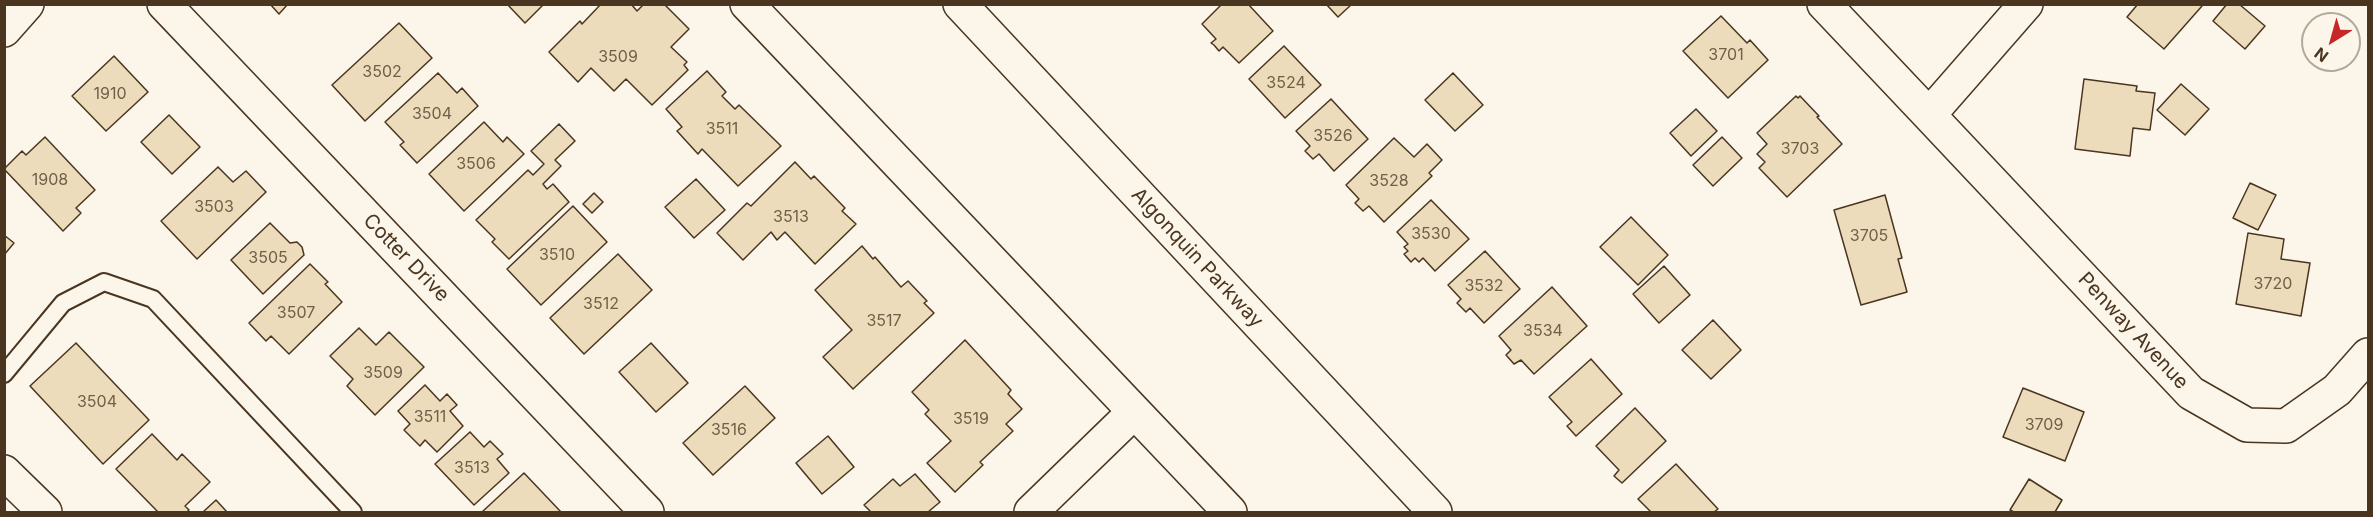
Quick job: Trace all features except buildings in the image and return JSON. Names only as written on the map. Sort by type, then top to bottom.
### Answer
[{"type":"street","points":[[4,30],[27,4]]},
{"type":"street","name":"Cotter Drive","points":[[164,4],[647,513]]},
{"type":"street","points":[[747,4],[1230,513]]},
{"type":"street","name":"Algonquin Parkway","points":[[960,4],[1435,513]]},
{"type":"street","name":"Penway Avenue","points":[[1824,4],[2191,393],[2247,425],[2286,426],[2337,390],[2368,355]]},
{"type":"street","points":[[1929,115],[2026,4]]},
{"type":"street","points":[[1031,513],[1134,412]]},
{"type":"street","points":[[4,472],[45,513]]},
{"type":"lane","points":[[4,374],[63,303],[104,282],[153,299],[353,513]]}]
